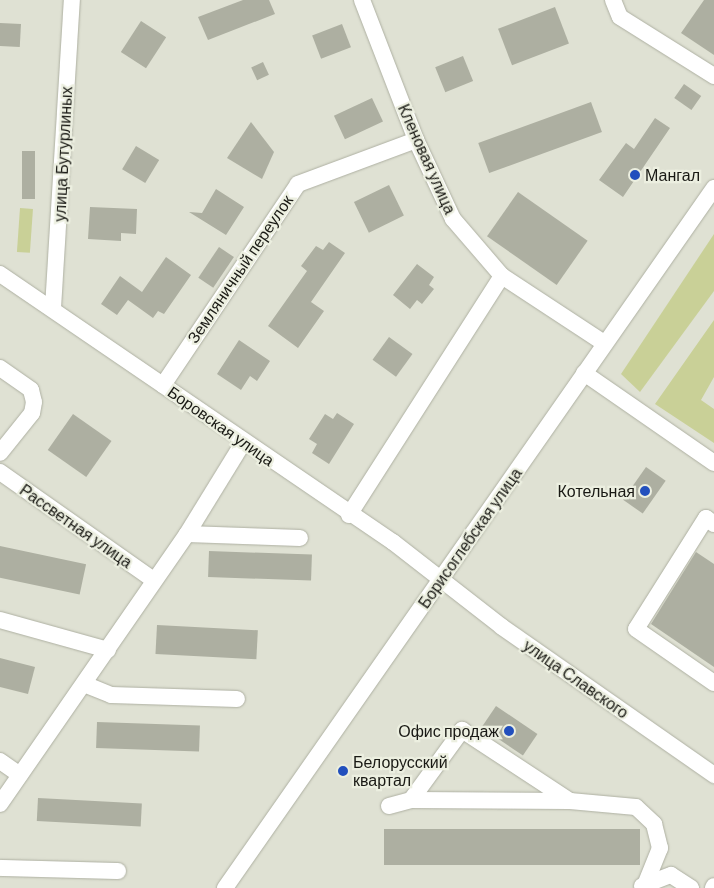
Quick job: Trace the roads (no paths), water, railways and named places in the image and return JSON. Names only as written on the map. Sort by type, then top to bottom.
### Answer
[{"type":"street","name":"улица Бутурлиных","points":[[53,308],[72,0]]},
{"type":"street","name":"Кленовая улица","points":[[362,0],[416,140],[453,219],[502,276],[604,343]]},
{"type":"street","points":[[613,0],[620,17],[714,76]]},
{"type":"street","name":"Земляничный переулок","points":[[163,385],[298,184],[416,140]]},
{"type":"street","name":"Борисоглебская улица","points":[[225,888],[714,188]]},
{"type":"street","name":"Боровская улица","points":[[0,274],[53,308],[440,580]]},
{"type":"street","points":[[350,515],[502,276]]},
{"type":"street","points":[[0,368],[31,390],[34,402],[32,413],[0,453]]},
{"type":"street","points":[[584,374],[714,463]]},
{"type":"street","points":[[0,804],[108,650],[152,579],[187,534],[243,443]]},
{"type":"street","name":"Рассветная улица","points":[[0,472],[152,579]]},
{"type":"street","points":[[714,524],[706,518],[636,630],[714,683]]},
{"type":"street","points":[[187,534],[300,538]]},
{"type":"street","name":"улица Славского","points":[[440,580],[714,775]]},
{"type":"street","points":[[0,620],[108,650]]},
{"type":"street","points":[[84,684],[112,695],[237,700]]},
{"type":"street","points":[[411,800],[462,730],[570,801]]},
{"type":"street","points":[[0,761],[20,775]]},
{"type":"street","points":[[389,806],[411,800],[570,801],[636,806],[646,815],[660,848],[643,886]]},
{"type":"street","points":[[0,868],[118,871]]},
{"type":"street","points":[[643,886],[671,875],[691,888]]},
{"type":"place","name":"Мангал","points":[[635,175]]},
{"type":"place","name":"Котельная","points":[[645,491]]},
{"type":"place","name":"Офис продаж","points":[[509,731]]},
{"type":"place","name":"Белорусский квартал","points":[[343,771]]}]
